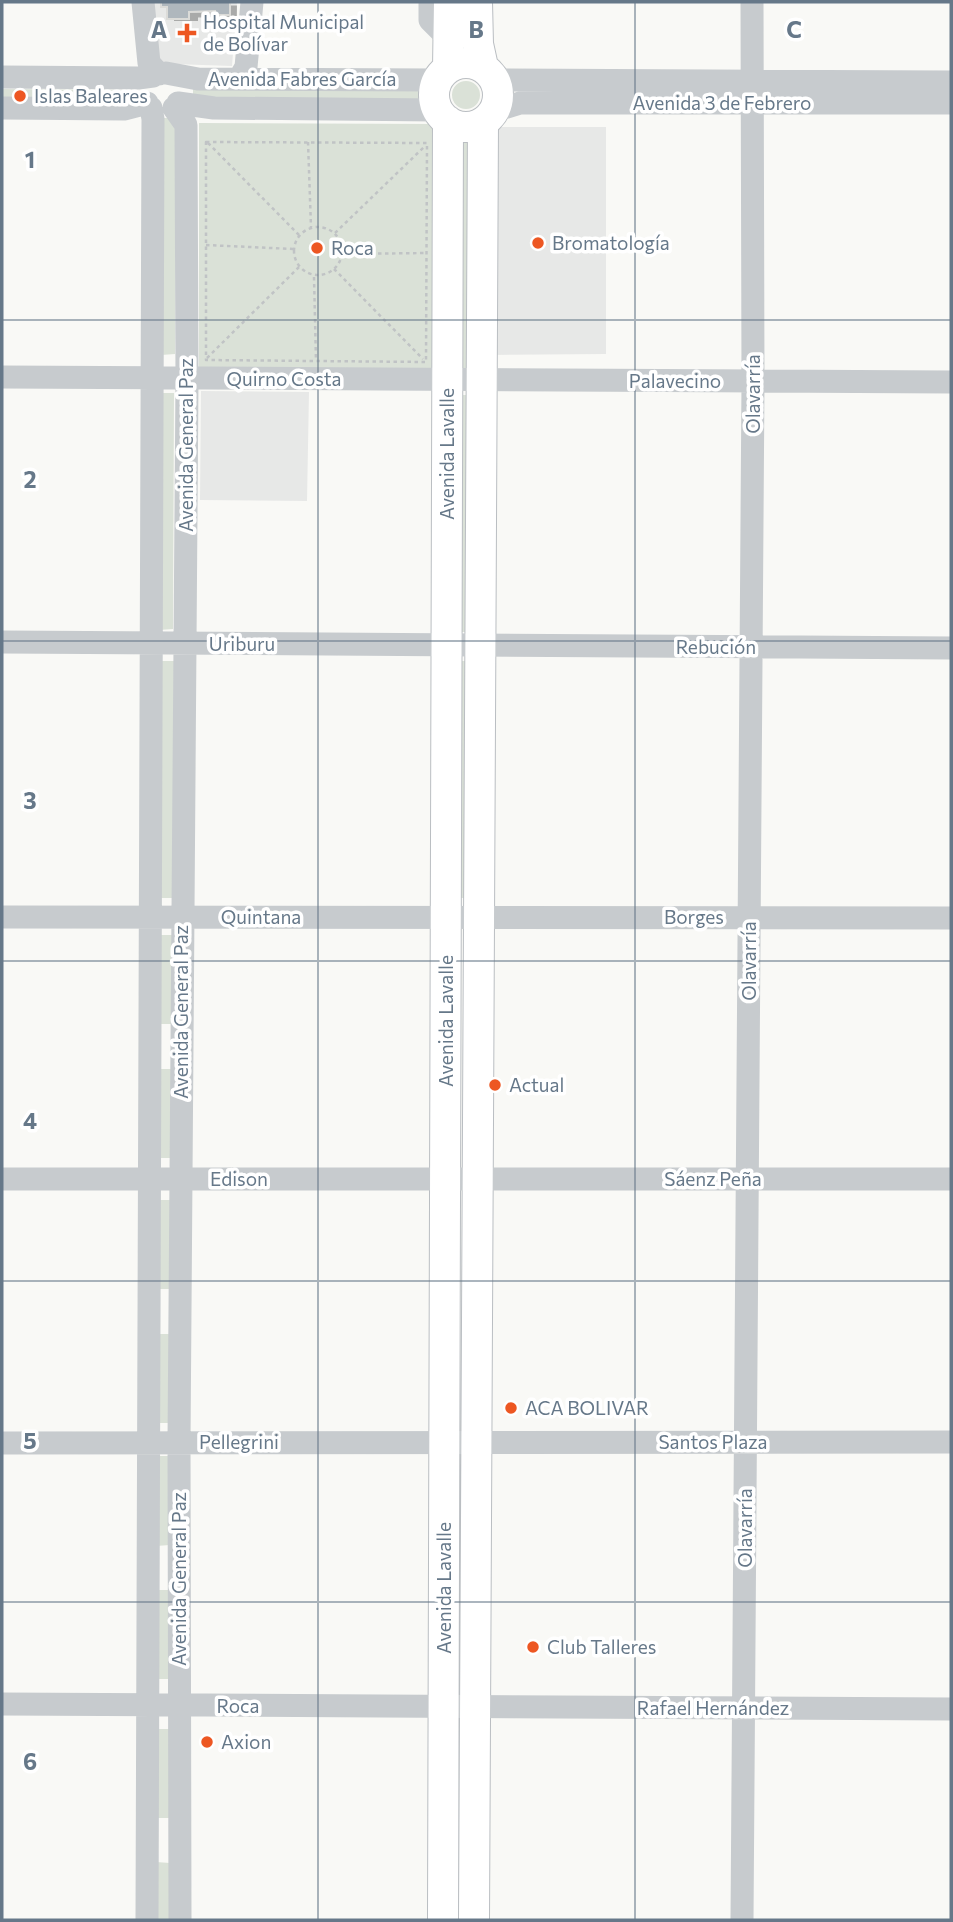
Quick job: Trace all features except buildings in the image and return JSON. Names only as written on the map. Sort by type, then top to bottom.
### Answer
[{"type":"main road","points":[[449,2],[443,74],[434,91],[443,116],[466,128],[488,117],[499,93],[478,44],[477,2]]},
{"type":"main road","points":[[443,74],[464,62],[489,74]]},
{"type":"main road","name":"Avenida Lavalle","points":[[443,116],[437,371],[446,645],[443,1920]]},
{"type":"main road","name":"Avenida Lavalle","points":[[474,1920],[475,1179],[482,380],[488,117]]},
{"type":"street","points":[[144,2],[149,63],[159,74],[177,79],[181,85],[182,91],[162,106],[144,88],[159,74]]},
{"type":"street","points":[[239,79],[247,67],[252,2]]},
{"type":"street","points":[[430,2],[430,20],[448,38]]},
{"type":"street","name":"Olavarría","points":[[742,1920],[753,381],[752,2]]},
{"type":"street","name":"Avenida Fabres García","points":[[2,76],[138,78],[159,74],[198,79],[239,79],[443,74]]},
{"type":"street","name":"Avenida 3 de Febrero","points":[[489,74],[610,92],[751,105],[878,93],[951,82]]},
{"type":"street","name":"Avenida 3 de Febrero","points":[[488,117],[520,103],[751,80],[951,103]]},
{"type":"street","name":"Avenida Fabres García","points":[[2,108],[124,109],[162,106],[443,116]]},
{"type":"street","name":"Avenida General Paz","points":[[147,1920],[153,118],[162,106],[186,125],[187,378],[179,1443],[180,1920]]},
{"type":"street","name":"Quirno Costa","points":[[2,377],[187,378],[437,371],[482,380]]},
{"type":"street","name":"Palavecino","points":[[482,380],[951,382]]},
{"type":"street","name":"Uriburu","points":[[2,642],[481,645]]},
{"type":"street","name":"Rebución","points":[[481,645],[951,648]]},
{"type":"street","name":"Quintana","points":[[2,917],[479,916]]},
{"type":"street","name":"Borges","points":[[479,916],[951,918]]},
{"type":"street","name":"Edison","points":[[2,1179],[475,1179]]},
{"type":"street","name":"Sáenz Peña","points":[[475,1179],[951,1179]]},
{"type":"street","name":"Pellegrini","points":[[2,1443],[476,1442]]},
{"type":"street","name":"Santos Plaza","points":[[476,1442],[951,1442]]},
{"type":"street","name":"Roca","points":[[2,1704],[474,1707]]},
{"type":"street","name":"Rafael Hernández","points":[[474,1707],[951,1709]]},
{"type":"path","points":[[335,233],[427,144],[443,116]]},
{"type":"path","points":[[206,142],[427,144]]},
{"type":"path","points":[[206,142],[299,235]]},
{"type":"path","points":[[205,359],[206,142]]},
{"type":"path","points":[[308,142],[312,227]]},
{"type":"path","points":[[427,144],[427,253],[437,371]]},
{"type":"path","points":[[320,226],[335,233],[340,240],[343,254],[334,269],[326,274],[314,275],[299,267],[293,249],[299,235],[312,227],[320,226]]},
{"type":"path","points":[[206,246],[293,249]]},
{"type":"path","points":[[343,254],[427,253]]},
{"type":"path","points":[[205,359],[299,267]]},
{"type":"path","points":[[334,269],[437,371]]},
{"type":"path","points":[[314,275],[316,361]]},
{"type":"path","points":[[205,359],[316,361],[437,371]]},
{"type":"shaded area","name":"Hospital Municipal de Bolívar","points":[[135,2],[237,2],[232,66],[144,63]]},
{"type":"shaded area","points":[[466,81],[476,85],[480,95],[476,105],[466,109],[456,105],[452,95],[456,85]]},
{"type":"shaded area","points":[[193,88],[424,90],[424,100],[193,99]]},
{"type":"shaded area","points":[[2,89],[135,90],[135,100],[2,99]]},
{"type":"shaded area","points":[[162,118],[176,118],[175,354],[161,355]]},
{"type":"shaded area","points":[[199,123],[437,124],[434,371],[199,369]]},
{"type":"shaded area","points":[[492,127],[606,127],[606,354],[492,355]]},
{"type":"shaded area","points":[[457,135],[471,135],[470,372],[456,372]]},
{"type":"shaded area","points":[[201,391],[309,392],[307,501],[200,500]]},
{"type":"shaded area","points":[[160,393],[174,393],[173,629],[159,630]]},
{"type":"shaded area","points":[[458,395],[472,395],[471,632],[457,632]]},
{"type":"shaded area","points":[[159,661],[174,661],[173,898],[159,898]]},
{"type":"shaded area","points":[[455,661],[469,661],[469,898],[454,898]]},
{"type":"shaded area","points":[[159,935],[174,935],[173,1024],[159,1024]]},
{"type":"shaded area","points":[[159,1069],[173,1069],[172,1158],[158,1158]]},
{"type":"shaded area","points":[[156,1200],[171,1200],[170,1289],[156,1289]]},
{"type":"shaded area","points":[[156,1334],[170,1334],[169,1423],[155,1423]]},
{"type":"shaded area","points":[[157,1456],[171,1456],[170,1545],[156,1546]]},
{"type":"shaded area","points":[[156,1590],[171,1590],[170,1679],[155,1679]]},
{"type":"shaded area","points":[[156,1729],[171,1729],[170,1818],[156,1818]]},
{"type":"shaded area","points":[[156,1862],[170,1863],[170,1920],[155,1920]]},
{"type":"place","name":"Hospital Municipal de Bolívar","points":[[187,33]]},
{"type":"place","name":"Islas Baleares","points":[[20,96]]},
{"type":"place","name":"Bromatología","points":[[538,243]]},
{"type":"place","name":"Roca","points":[[317,248]]},
{"type":"place","name":"Actual","points":[[495,1085]]},
{"type":"place","name":"ACA BOLIVAR","points":[[511,1408]]},
{"type":"place","name":"Club Talleres","points":[[533,1647]]},
{"type":"place","name":"Axion","points":[[207,1742]]}]
